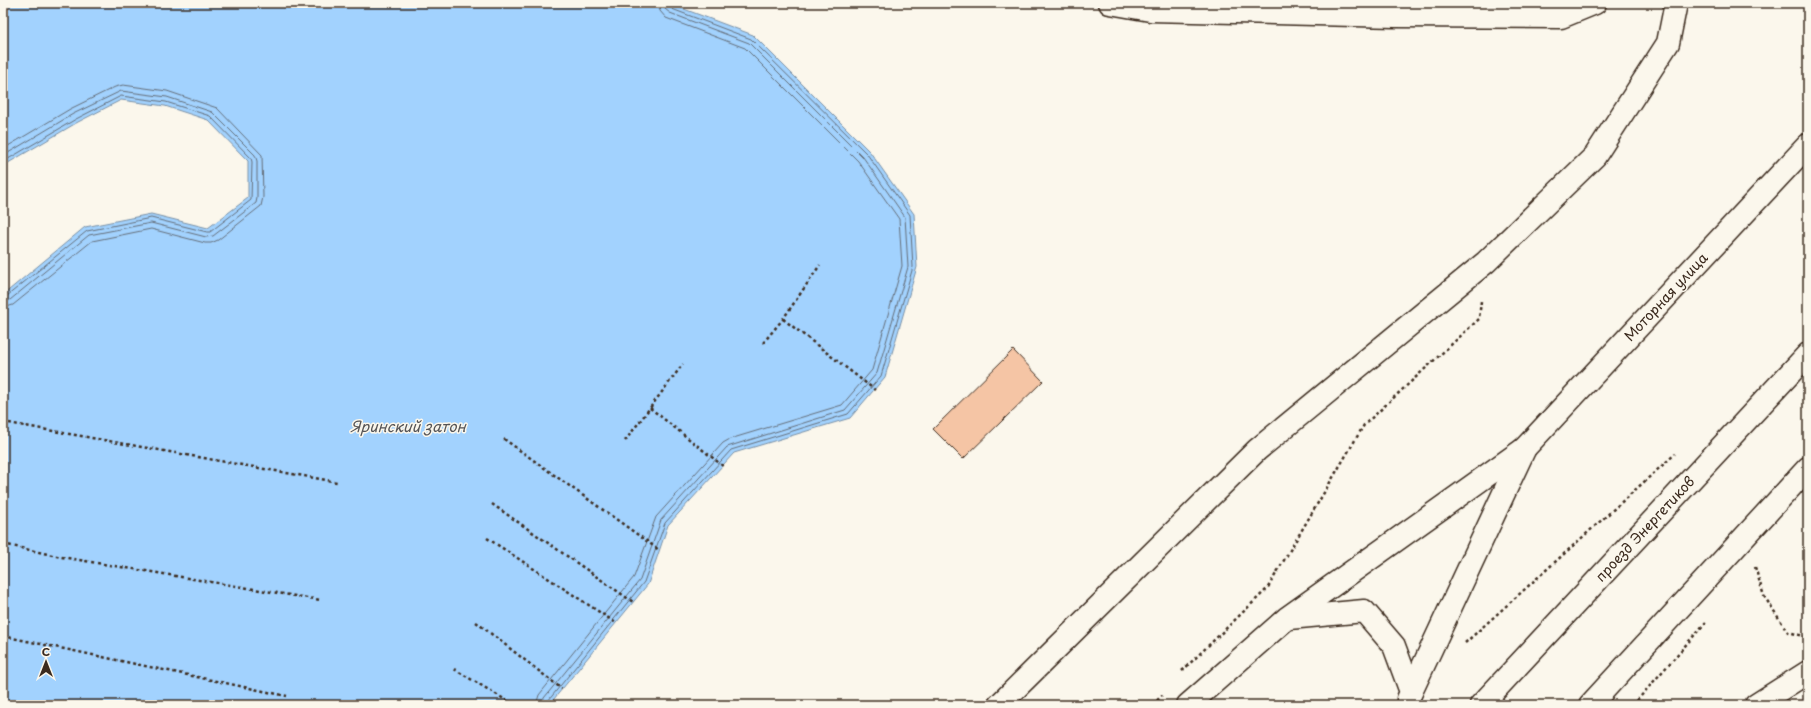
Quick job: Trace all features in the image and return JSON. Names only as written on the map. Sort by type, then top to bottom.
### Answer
[{"type":"main road","points":[[1110,3],[1150,10],[1395,16],[1561,17],[1594,3]]},
{"type":"main road","points":[[999,705],[1257,450],[1486,262],[1595,156],[1668,43],[1676,3]]},
{"type":"main road","name":"Моторная улица","points":[[1524,449],[1808,145]]},
{"type":"main road","name":"проезд Энергетиков","points":[[1481,705],[1808,354]]},
{"type":"main road","points":[[1188,705],[1288,618],[1524,449]]},
{"type":"main road","points":[[1408,698],[1524,449]]},
{"type":"main road","points":[[1590,705],[1808,468]]},
{"type":"main road","points":[[1288,618],[1364,611],[1394,646],[1408,698]]},
{"type":"main road","points":[[1756,705],[1808,672]]},
{"type":"path","points":[[1179,676],[1267,589],[1364,425],[1479,319],[1486,262]]},
{"type":"path","points":[[763,343],[783,319],[820,265]]},
{"type":"path","points":[[783,319],[874,390]]},
{"type":"path","points":[[625,441],[683,364]]},
{"type":"path","points":[[650,408],[723,466]]},
{"type":"path","points":[[3,422],[337,482]]},
{"type":"path","points":[[504,439],[659,550]]},
{"type":"path","points":[[1464,644],[1681,449]]},
{"type":"path","points":[[492,504],[633,602]]},
{"type":"path","points":[[487,538],[616,623]]},
{"type":"path","points":[[3,544],[61,557],[320,600]]},
{"type":"path","points":[[1754,567],[1764,596],[1788,632],[1808,637]]},
{"type":"path","points":[[476,622],[562,689]]},
{"type":"path","points":[[3,636],[287,696]]},
{"type":"path","points":[[454,669],[514,705]]},
{"type":"path","points":[[1153,705],[1163,693]]},
{"type":"water","name":"Яринский затон","points":[[3,3],[668,3],[753,35],[870,152],[914,214],[917,267],[885,377],[850,418],[734,453],[668,525],[648,584],[549,705],[3,705],[3,295],[85,227],[151,214],[208,228],[248,198],[248,161],[208,120],[165,106],[121,100],[78,122],[3,166]]},
{"type":"building","points":[[1013,350],[1043,381],[963,459],[933,429]]}]
